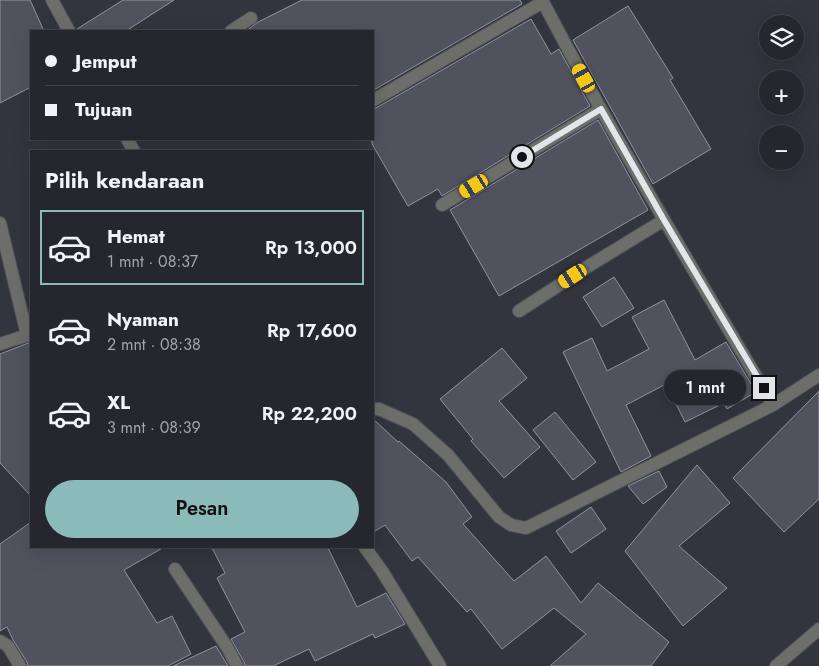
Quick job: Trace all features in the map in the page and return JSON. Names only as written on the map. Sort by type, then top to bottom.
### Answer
[{"type":"street","points":[[52,0],[68,30]]},
{"type":"street","points":[[374,100],[542,1],[664,220],[773,405]]},
{"type":"street","points":[[233,30],[251,18]]},
{"type":"street","points":[[442,205],[601,109]]},
{"type":"street","points":[[519,312],[587,267],[664,220]]},
{"type":"street","points":[[0,223],[29,335],[0,344]]},
{"type":"street","points":[[374,409],[379,409],[413,424],[448,455],[499,517],[511,526],[526,528],[773,405],[819,375]]},
{"type":"street","points":[[366,548],[382,570],[440,666]]},
{"type":"street","points":[[176,569],[227,647],[237,666]]},
{"type":"street","points":[[776,666],[819,629]]},
{"type":"street","points":[[0,641],[8,646],[20,666]]},
{"type":"building","points":[[0,0],[30,0],[44,30],[30,30],[30,88],[0,103]]},
{"type":"building","points":[[123,0],[174,0],[128,30],[77,29]]},
{"type":"building","points":[[302,0],[520,0],[522,4],[374,90],[374,30],[247,30],[258,22]]},
{"type":"building","points":[[628,6],[673,78],[670,80],[711,149],[653,184],[573,40]]},
{"type":"building","points":[[531,19],[551,54],[559,49],[590,106],[442,196],[438,189],[408,206],[372,144],[372,140],[374,140],[374,108]]},
{"type":"building","points":[[598,120],[648,210],[499,296],[450,210]]},
{"type":"building","points":[[614,277],[634,308],[602,327],[583,297]]},
{"type":"building","points":[[664,300],[695,360],[726,342],[756,392],[727,409],[724,403],[685,422],[666,384],[626,405],[651,456],[621,472],[563,352],[592,338],[607,371],[649,349],[632,317]]},
{"type":"building","points":[[30,342],[30,495],[0,463],[0,354]]},
{"type":"building","points":[[502,348],[527,378],[499,401],[540,447],[504,478],[471,441],[473,439],[440,399]]},
{"type":"building","points":[[819,391],[819,499],[784,532],[733,478]]},
{"type":"building","points":[[555,412],[596,462],[573,480],[533,430]]},
{"type":"building","points":[[374,420],[446,482],[472,517],[463,524],[514,581],[546,556],[581,603],[598,583],[669,642],[651,666],[550,666],[586,634],[554,608],[502,649],[471,609],[467,612],[418,557],[412,561],[385,525],[374,532]]},
{"type":"building","points":[[697,465],[730,503],[679,546],[727,588],[683,626],[625,551]]},
{"type":"building","points":[[659,471],[667,487],[643,504],[628,486]]},
{"type":"building","points":[[591,507],[606,529],[571,553],[556,531]]},
{"type":"building","points":[[30,523],[30,548],[162,548],[124,570],[157,623],[172,616],[191,654],[168,666],[28,666],[7,627],[0,631],[0,544]]},
{"type":"building","points":[[212,548],[328,548],[357,607],[386,593],[405,624],[375,638],[373,634],[315,661],[309,649],[273,666],[245,666],[231,639],[245,632],[217,578],[225,573]]},
{"type":"building","points":[[216,646],[228,666],[173,666]]},
{"type":"route","points":[[522,157],[601,109],[664,220],[764,388]]}]
